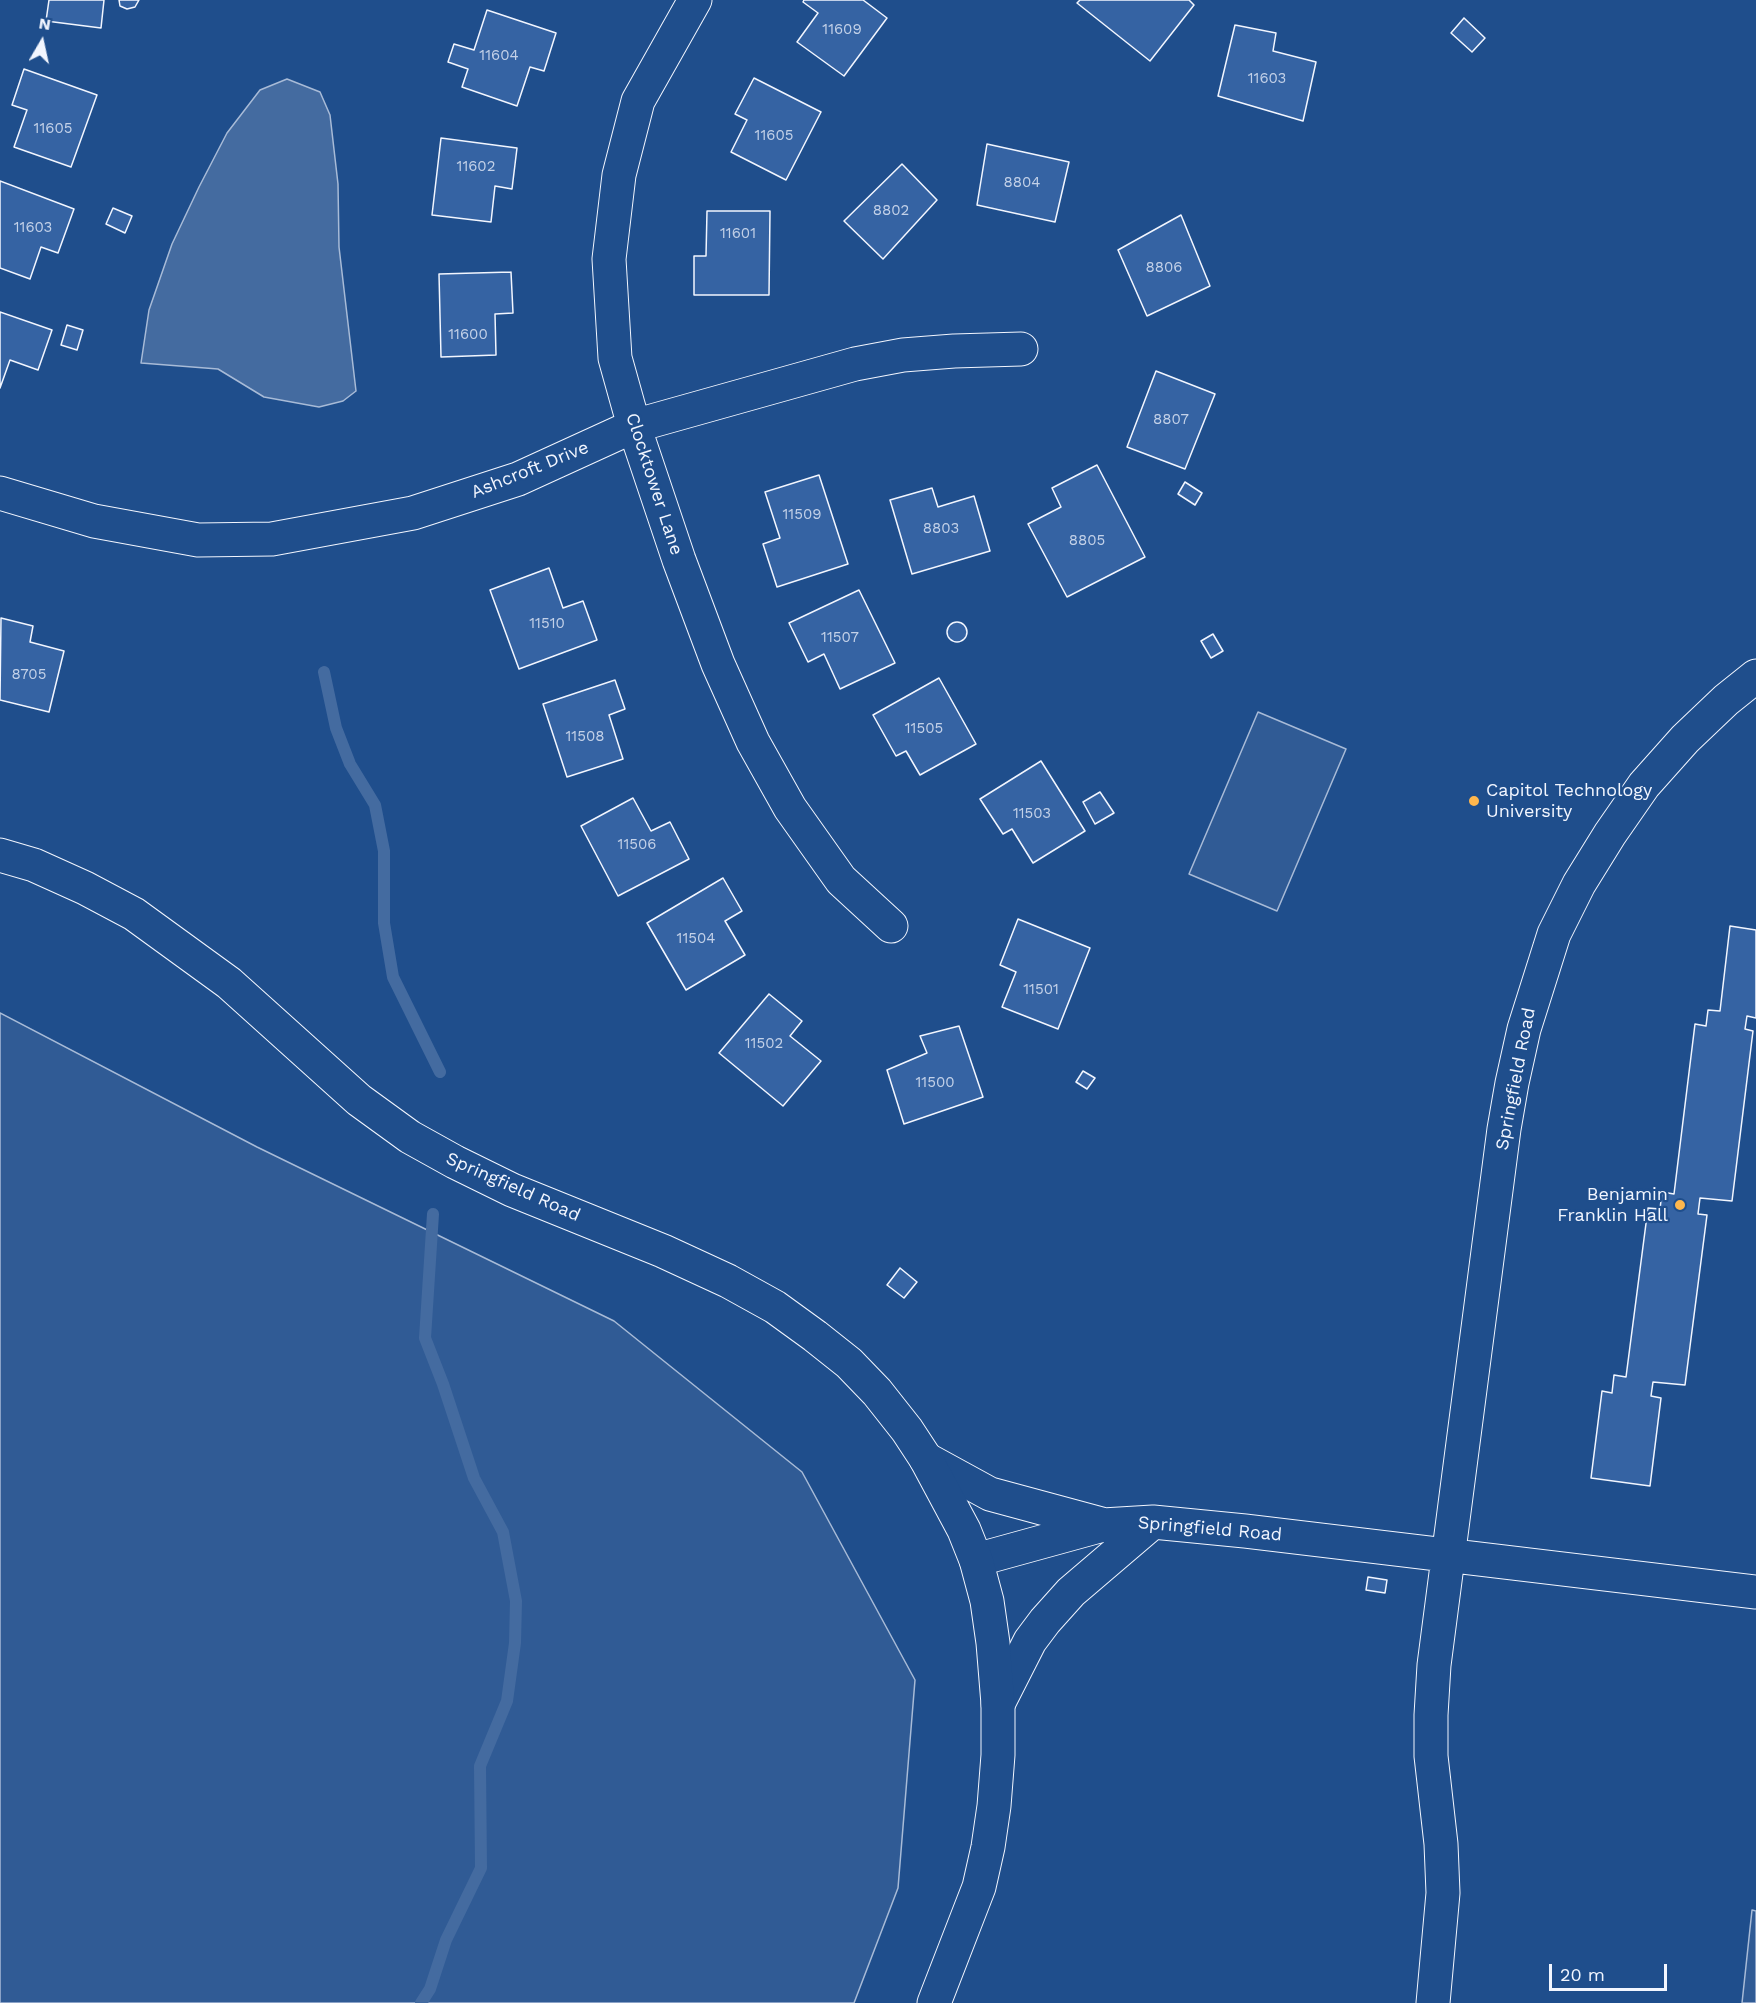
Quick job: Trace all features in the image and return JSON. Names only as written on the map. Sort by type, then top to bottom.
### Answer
[{"type":"street","name":"Clocktower Lane","points":[[695,0],[638,101],[619,175],[609,259],[615,358],[634,426],[679,560],[714,654],[753,742],[790,808],[842,880],[891,926]]},
{"type":"street","name":"Ashcroft Drive","points":[[0,493],[94,520],[198,540],[272,539],[413,513],[518,479],[634,426],[855,364],[903,354],[1021,349]]},
{"type":"street","name":"Springfield Road","points":[[1449,1555],[1506,1118],[1524,1029],[1541,971],[1554,934],[1579,884],[1644,785],[1685,739],[1726,700],[1756,676]]},
{"type":"street","name":"Springfield Road","points":[[0,855],[34,865],[85,888],[144,921],[229,983],[359,1100],[410,1137],[512,1190],[663,1251],[728,1281],[775,1307],[849,1363],[877,1392],[926,1459],[964,1530],[976,1560],[987,1601],[993,1643],[998,1704],[998,1755],[988,1847],[979,1887],[934,2003]]},
{"type":"street","points":[[926,1459],[990,1494],[1103,1525]]},
{"type":"street","name":"Springfield Road","points":[[976,1560],[1103,1525],[1153,1522],[1756,1592]]},
{"type":"street","points":[[998,1704],[1030,1641],[1045,1621],[1071,1592],[1153,1522]]},
{"type":"street","points":[[1433,2003],[1443,1893],[1441,1844],[1431,1756],[1431,1715],[1434,1665],[1449,1555]]},
{"type":"shaded area","points":[[287,79],[320,92],[330,115],[338,184],[339,247],[356,391],[343,401],[319,407],[264,397],[218,369],[141,363],[149,310],[172,244],[199,187],[227,133],[260,90]]},
{"type":"shaded area","points":[[1258,712],[1346,749],[1277,911],[1189,874]]},
{"type":"shaded area","points":[[0,1013],[257,1147],[614,1321],[802,1472],[915,1680],[898,1888],[854,2003],[0,2003]]},
{"type":"shaded area","points":[[1752,1910],[1756,1911],[1756,2003],[1742,2003]]},
{"type":"building","points":[[49,0],[104,0],[101,28],[46,21]]},
{"type":"building","points":[[119,0],[139,0],[135,7],[127,9],[120,6]]},
{"type":"building","points":[[804,0],[863,0],[887,18],[844,76],[797,42],[818,13],[803,2]]},
{"type":"building","points":[[1080,0],[1189,0],[1194,5],[1150,61],[1077,3]]},
{"type":"building","points":[[487,10],[556,33],[544,71],[530,67],[517,106],[462,87],[468,69],[448,62],[454,44],[474,50]]},
{"type":"building","points":[[1464,18],[1485,38],[1472,52],[1451,33]]},
{"type":"building","points":[[1235,25],[1276,33],[1273,51],[1316,62],[1303,121],[1218,96]]},
{"type":"building","points":[[24,69],[97,95],[71,167],[14,147],[27,110],[12,105]]},
{"type":"building","points":[[754,78],[821,112],[786,180],[731,152],[747,120],[735,114]]},
{"type":"building","points":[[441,138],[517,148],[512,189],[495,186],[491,222],[432,215]]},
{"type":"building","points":[[987,144],[1069,162],[1055,222],[977,205]]},
{"type":"building","points":[[902,164],[937,200],[883,259],[844,221]]},
{"type":"building","points":[[0,181],[74,209],[58,253],[41,247],[30,279],[0,268]]},
{"type":"building","points":[[113,208],[132,216],[125,233],[106,224]]},
{"type":"building","points":[[707,211],[770,211],[769,295],[694,295],[694,256],[706,256]]},
{"type":"building","points":[[1181,215],[1210,286],[1147,316],[1118,250]]},
{"type":"building","points":[[511,272],[513,313],[495,314],[496,355],[441,357],[439,274]]},
{"type":"building","points":[[0,312],[52,330],[38,370],[10,360],[0,388]]},
{"type":"building","points":[[67,325],[83,330],[77,350],[61,345]]},
{"type":"building","points":[[1156,371],[1215,394],[1185,469],[1127,447]]},
{"type":"building","points":[[1097,465],[1145,557],[1067,597],[1028,524],[1061,507],[1052,488]]},
{"type":"building","points":[[819,475],[848,564],[777,587],[763,544],[780,538],[765,492]]},
{"type":"building","points":[[1185,482],[1202,493],[1195,505],[1178,494]]},
{"type":"building","points":[[932,488],[938,507],[974,496],[990,551],[912,574],[890,500]]},
{"type":"building","points":[[549,568],[563,608],[583,601],[597,640],[519,669],[490,590]]},
{"type":"building","points":[[859,590],[895,663],[840,689],[824,654],[808,662],[789,623]]},
{"type":"building","points":[[1,618],[33,626],[30,642],[64,651],[49,712],[0,700]]},
{"type":"building","points":[[957,622],[964,625],[967,632],[964,639],[957,642],[950,639],[947,632],[950,625]]},
{"type":"building","points":[[1213,634],[1223,651],[1211,658],[1201,641]]},
{"type":"building","points":[[939,678],[976,744],[920,775],[906,751],[896,756],[873,715]]},
{"type":"building","points":[[615,680],[625,709],[609,715],[623,759],[567,777],[543,704]]},
{"type":"building","points":[[1041,761],[1085,831],[1033,863],[1012,829],[1003,834],[980,799]]},
{"type":"building","points":[[1100,792],[1114,813],[1095,824],[1083,802]]},
{"type":"building","points":[[633,798],[651,831],[670,822],[689,859],[618,896],[581,826]]},
{"type":"building","points":[[723,878],[742,911],[725,921],[745,955],[686,990],[647,923]]},
{"type":"building","points":[[1018,919],[1090,948],[1058,1029],[1002,1007],[1016,972],[1000,965]]},
{"type":"building","name":"Benjamin Franklin Hall","points":[[1730,926],[1756,930],[1756,1018],[1747,1016],[1745,1029],[1753,1031],[1732,1201],[1700,1198],[1698,1214],[1707,1215],[1685,1385],[1653,1382],[1651,1396],[1661,1398],[1650,1486],[1591,1478],[1602,1391],[1612,1393],[1614,1375],[1626,1377],[1648,1208],[1660,1209],[1662,1192],[1674,1194],[1695,1024],[1706,1026],[1708,1010],[1720,1011]]},
{"type":"building","points":[[769,994],[802,1021],[790,1036],[821,1061],[783,1106],[719,1053]]},
{"type":"building","points":[[959,1026],[983,1097],[904,1124],[887,1070],[927,1053],[920,1036]]},
{"type":"building","points":[[1083,1071],[1095,1078],[1087,1089],[1076,1082]]},
{"type":"building","points":[[900,1268],[917,1282],[904,1298],[887,1285]]},
{"type":"building","points":[[1368,1577],[1387,1580],[1385,1593],[1366,1590]]},
{"type":"waterway","points":[[324,672],[336,728],[350,764],[375,805],[384,851],[384,923],[393,977],[440,1072]]},
{"type":"waterway","points":[[421,2003],[430,1989],[446,1940],[481,1868],[480,1766],[507,1701],[515,1643],[516,1601],[503,1532],[474,1478],[425,1338],[433,1214]]},
{"type":"place","name":"Capitol Technology University","points":[[1474,801]]},
{"type":"place","name":"Benjamin Franklin Hall","points":[[1680,1205]]}]
